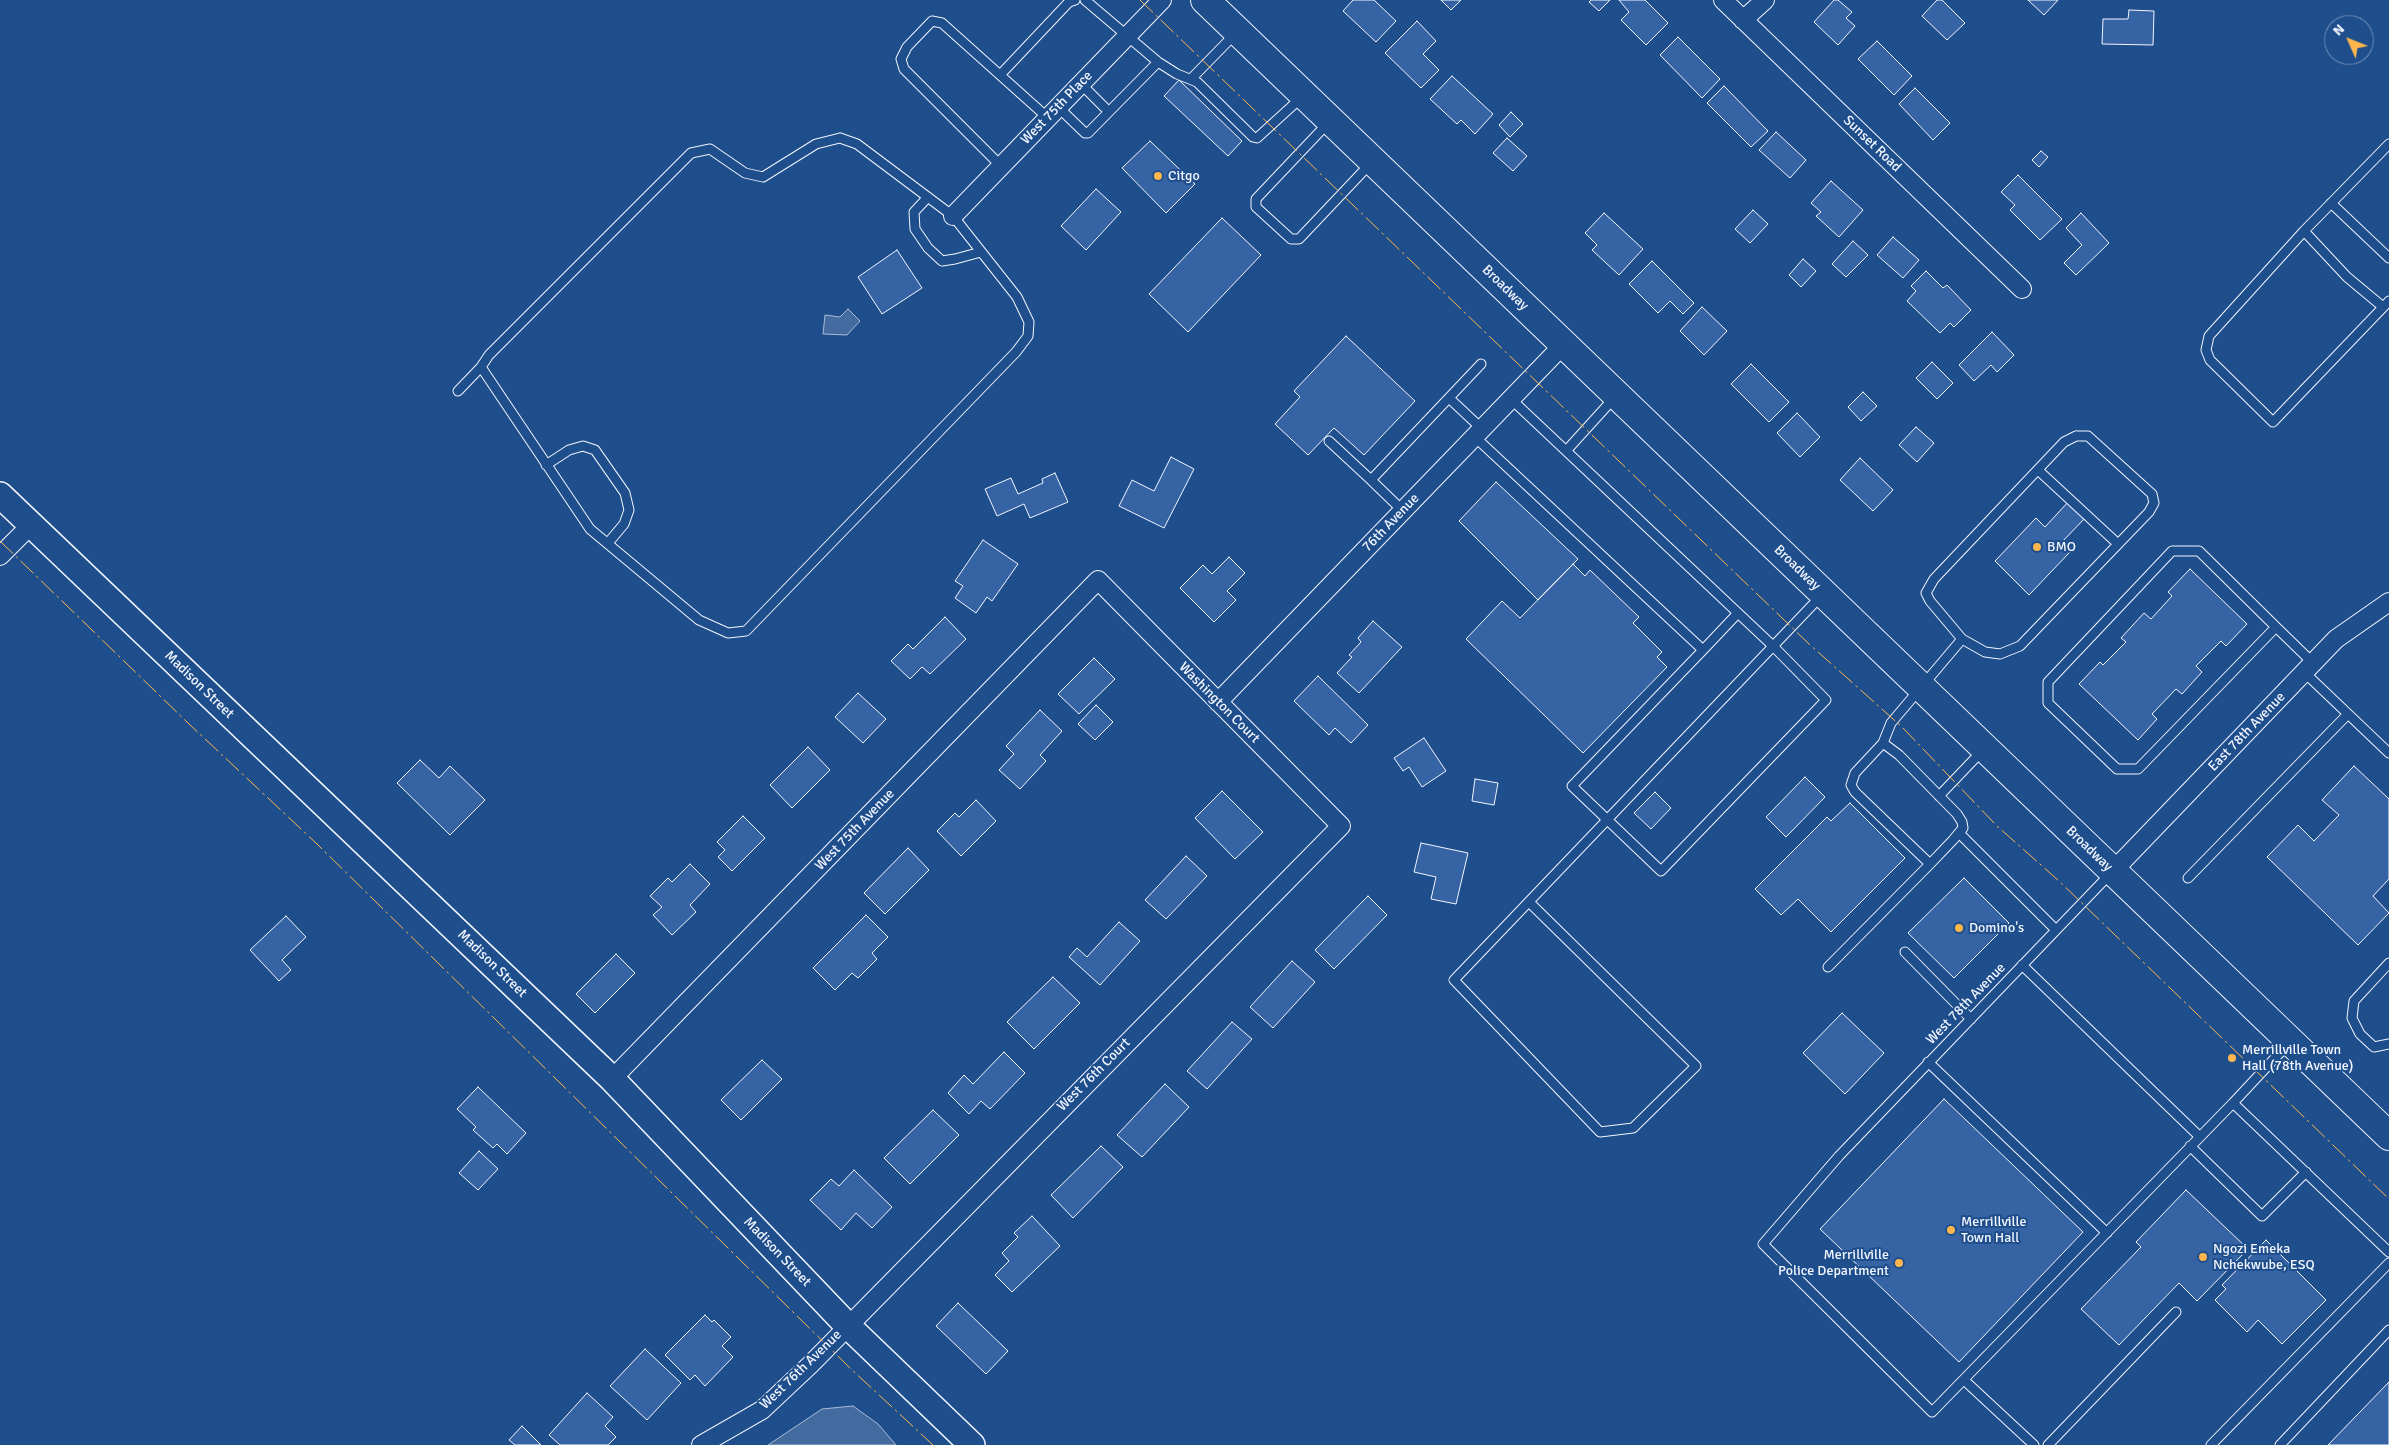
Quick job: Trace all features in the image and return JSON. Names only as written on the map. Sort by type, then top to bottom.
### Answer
[{"type":"main road","name":"Broadway","points":[[1206,0],[2389,1136]]},
{"type":"street","name":"West 75th Place","points":[[953,216],[1162,0]]},
{"type":"street","name":"Sunset Road","points":[[1722,0],[2022,289]]},
{"type":"street","points":[[1743,20],[1765,0]]},
{"type":"street","name":"76th Avenue","points":[[1218,702],[1564,344]]},
{"type":"street","name":"Madison Street","points":[[0,495],[612,1079],[847,1325],[972,1445]]},
{"type":"street","points":[[0,556],[31,525]]},
{"type":"street","name":"Washington Court","points":[[1098,580],[1341,826]]},
{"type":"street","name":"West 75th Avenue","points":[[612,1079],[1098,580]]},
{"type":"street","name":"East 78th Avenue","points":[[2113,871],[2336,640],[2389,602]]},
{"type":"street","name":"West 76th Court","points":[[847,1325],[1341,826]]},
{"type":"street","name":"West 76th Avenue","points":[[701,1445],[762,1410],[810,1365],[847,1325]]},
{"type":"lane","points":[[1000,75],[1069,2],[1075,0]]},
{"type":"lane","points":[[1085,0],[1092,3],[1158,62],[1197,82],[1253,137],[1257,138],[1304,95]]},
{"type":"lane","points":[[1001,166],[904,69],[901,59],[907,47],[932,22],[942,24],[1000,75],[1053,113],[1085,133],[1088,133],[1158,62]]},
{"type":"lane","points":[[1191,79],[1238,31]]},
{"type":"lane","points":[[1081,84],[1108,111]]},
{"type":"lane","points":[[1330,120],[1256,199],[1256,207],[1291,239],[1299,239],[1373,161]]},
{"type":"lane","points":[[458,391],[489,356],[691,153],[710,149],[745,173],[763,177],[816,144],[840,138],[857,144],[953,216],[1017,296],[1029,322],[1028,336],[1016,352],[746,631],[728,633],[699,620],[590,529],[481,367]]},
{"type":"lane","points":[[2304,232],[2348,277],[2386,304],[2272,422],[2210,360],[2206,350],[2209,336],[2304,232],[2331,203],[2389,144]]},
{"type":"lane","points":[[928,197],[914,212],[915,229],[928,248],[942,261],[955,260],[981,252]]},
{"type":"lane","points":[[2331,203],[2389,258]]},
{"type":"lane","points":[[1370,480],[1480,364]]},
{"type":"lane","points":[[1566,451],[1617,395]]},
{"type":"lane","points":[[1449,398],[1479,433],[1703,650]]},
{"type":"lane","points":[[1511,399],[1566,451],[1738,613],[1773,646],[1826,700],[1661,871],[1572,786],[1738,613]]},
{"type":"lane","points":[[2076,436],[2088,436],[2152,494],[2154,503],[2152,508],[2118,544],[2020,646],[2000,654],[1985,652],[1962,639],[1930,601],[1926,593],[1934,579],[2064,442],[2076,436]]},
{"type":"lane","points":[[1329,441],[1403,511]]},
{"type":"lane","points":[[546,465],[569,450],[583,446],[595,450],[625,492],[629,510],[624,524],[608,543]]},
{"type":"lane","points":[[2038,470],[2118,544]]},
{"type":"lane","points":[[2276,627],[2138,769],[2118,769],[2048,703],[2048,682],[2172,552],[2199,551],[2276,627],[2348,714],[2389,753]]},
{"type":"lane","points":[[1529,902],[1696,1066],[1633,1128],[1600,1132],[1454,980],[1824,594]]},
{"type":"lane","points":[[1930,864],[1855,792],[1851,785],[1855,773],[1883,743],[1891,722],[1962,639]]},
{"type":"lane","points":[[2188,878],[2348,714]]},
{"type":"lane","points":[[1828,967],[1963,828],[1962,822],[1939,796],[1883,743]]},
{"type":"lane","points":[[1939,796],[1985,748]]},
{"type":"lane","points":[[1959,833],[2056,930]]},
{"type":"lane","name":"West 78th Avenue","points":[[1964,1380],[1932,1412],[1763,1244],[1838,1156],[2113,871]]},
{"type":"lane","points":[[1905,952],[1971,1019]]},
{"type":"lane","points":[[2389,963],[2354,1001],[2352,1018],[2360,1034],[2374,1047],[2389,1044]]},
{"type":"lane","points":[[2022,965],[2200,1137]]},
{"type":"lane","points":[[2034,1445],[1964,1380],[2290,1042]]},
{"type":"lane","points":[[1928,1062],[2107,1233]]},
{"type":"lane","points":[[2233,1103],[2389,1252]]},
{"type":"lane","points":[[2190,1146],[2262,1216],[2306,1172]]},
{"type":"lane","points":[[2211,1445],[2389,1263]]},
{"type":"lane","points":[[2048,1445],[2176,1312]]},
{"type":"lane","points":[[2280,1445],[2389,1330]]},
{"type":"water","points":[[848,309],[860,321],[847,335],[823,334],[825,315],[840,317]]},
{"type":"water","points":[[853,1406],[878,1424],[896,1445],[768,1445],[822,1409]]},
{"type":"building","points":[[1353,0],[1374,0],[1396,21],[1376,42],[1343,11]]},
{"type":"building","points":[[1441,0],[1461,0],[1451,10]]},
{"type":"building","points":[[1591,0],[1610,0],[1599,11],[1589,2]]},
{"type":"building","points":[[1619,0],[1645,0],[1668,23],[1646,45],[1621,20],[1629,12]]},
{"type":"building","points":[[1834,0],[1838,0],[1852,12],[1846,18],[1855,26],[1838,45],[1814,22]]},
{"type":"building","points":[[1937,0],[1942,0],[1965,23],[1947,40],[1922,16]]},
{"type":"building","points":[[2028,0],[2058,0],[2044,15]]},
{"type":"building","points":[[2129,10],[2154,11],[2153,45],[2102,44],[2103,19],[2128,19]]},
{"type":"building","points":[[1417,21],[1436,41],[1423,54],[1439,70],[1421,88],[1385,53]]},
{"type":"building","points":[[1678,37],[1720,79],[1702,98],[1660,55]]},
{"type":"building","points":[[1877,41],[1912,76],[1894,95],[1858,59]]},
{"type":"building","points":[[1452,76],[1493,114],[1475,134],[1461,120],[1457,124],[1430,99]]},
{"type":"building","name":"Citgo","points":[[1179,80],[1242,141],[1228,156],[1164,96]]},
{"type":"building","points":[[1724,86],[1768,131],[1751,147],[1707,103]]},
{"type":"building","points":[[1915,88],[1950,123],[1933,140],[1899,104]]},
{"type":"building","points":[[1511,112],[1523,124],[1510,137],[1499,125]]},
{"type":"building","points":[[1776,132],[1806,160],[1790,178],[1759,150]]},
{"type":"building","points":[[1507,138],[1527,156],[1513,171],[1493,153]]},
{"type":"building","name":"Citgo","points":[[1150,141],[1195,184],[1166,213],[1122,168]]},
{"type":"building","points":[[2041,151],[2048,157],[2039,167],[2032,160]]},
{"type":"building","points":[[2018,175],[2062,219],[2040,240],[2010,210],[2015,205],[2001,192]]},
{"type":"building","points":[[1831,181],[1863,210],[1839,237],[1816,216],[1821,212],[1811,203]]},
{"type":"building","points":[[1096,189],[1121,212],[1086,250],[1061,226]]},
{"type":"building","points":[[1753,210],[1768,224],[1750,243],[1735,229]]},
{"type":"building","points":[[1604,213],[1643,249],[1619,275],[1592,250],[1597,245],[1585,233]]},
{"type":"building","points":[[2081,213],[2109,243],[2076,275],[2064,263],[2082,245],[2066,228]]},
{"type":"building","points":[[1222,218],[1261,255],[1188,332],[1149,294]]},
{"type":"building","points":[[1893,237],[1919,260],[1903,278],[1877,255]]},
{"type":"building","points":[[1853,241],[1868,255],[1846,277],[1832,264]]},
{"type":"building","points":[[897,250],[922,288],[882,314],[858,277]]},
{"type":"building","points":[[1803,259],[1816,271],[1801,287],[1789,275]]},
{"type":"building","points":[[1652,261],[1694,303],[1683,314],[1670,301],[1658,313],[1629,284]]},
{"type":"building","points":[[1926,271],[1943,288],[1947,285],[1971,310],[1954,327],[1950,323],[1940,333],[1907,301],[1916,291],[1911,286]]},
{"type":"building","points":[[1702,307],[1727,331],[1704,355],[1680,331]]},
{"type":"building","points":[[1992,332],[2014,355],[1997,372],[1991,365],[1974,381],[1959,365]]},
{"type":"building","points":[[1346,336],[1415,401],[1364,455],[1334,428],[1308,455],[1275,424],[1300,397],[1294,391]]},
{"type":"building","points":[[1932,362],[1953,383],[1937,399],[1916,378]]},
{"type":"building","points":[[1751,364],[1789,402],[1769,422],[1731,384]]},
{"type":"building","points":[[1863,392],[1877,406],[1861,421],[1848,407]]},
{"type":"building","points":[[1797,413],[1820,437],[1800,457],[1777,433]]},
{"type":"building","points":[[1916,427],[1934,443],[1917,462],[1899,445]]},
{"type":"building","points":[[1171,457],[1194,469],[1164,528],[1119,506],[1132,480],[1154,491]]},
{"type":"building","points":[[1860,458],[1893,490],[1873,511],[1840,480]]},
{"type":"building","points":[[1055,473],[1068,502],[1030,518],[1024,504],[997,516],[985,489],[1011,478],[1018,494],[1043,483],[1042,479]]},
{"type":"building","points":[[1496,482],[1578,559],[1538,600],[1459,521]]},
{"type":"building","name":"BMO","points":[[2069,501],[2086,517],[2061,543],[2070,552],[2029,595],[1995,561],[2036,518],[2045,527]]},
{"type":"building","points":[[983,540],[1018,564],[992,601],[987,597],[976,613],[955,598],[963,586],[955,581]]},
{"type":"building","points":[[1229,557],[1245,573],[1227,591],[1236,600],[1214,622],[1180,588],[1203,565],[1212,574]]},
{"type":"building","points":[[1573,564],[1585,576],[1590,570],[1639,617],[1633,623],[1662,652],[1657,657],[1667,667],[1583,753],[1466,639],[1502,601],[1520,618]]},
{"type":"building","points":[[2190,569],[2247,624],[2226,646],[2221,641],[2196,666],[2202,672],[2182,694],[2176,689],[2152,714],[2157,719],[2138,740],[2079,684],[2100,662],[2103,665],[2126,642],[2121,638],[2144,613],[2151,619],[2172,596],[2168,592]]},
{"type":"building","points":[[945,617],[966,639],[930,674],[922,667],[910,679],[891,661],[908,644],[913,649]]},
{"type":"building","points":[[1373,621],[1402,647],[1359,693],[1337,673],[1352,657],[1349,655],[1361,642],[1358,638]]},
{"type":"building","points":[[1094,658],[1115,679],[1079,714],[1058,694]]},
{"type":"building","points":[[1318,676],[1368,725],[1351,743],[1335,728],[1329,735],[1294,701]]},
{"type":"building","points":[[858,693],[886,719],[863,743],[835,717]]},
{"type":"building","points":[[1096,705],[1113,722],[1095,740],[1078,724]]},
{"type":"building","points":[[1040,710],[1062,731],[1040,755],[1046,761],[1020,789],[999,770],[1014,754],[1006,746]]},
{"type":"building","points":[[1424,738],[1446,771],[1422,787],[1409,767],[1403,771],[1394,758]]},
{"type":"building","points":[[808,747],[830,770],[792,808],[770,785]]},
{"type":"building","points":[[420,760],[439,778],[450,766],[485,800],[450,835],[397,783]]},
{"type":"building","points":[[2354,766],[2389,799],[2389,879],[2373,896],[2389,913],[2358,945],[2267,857],[2298,825],[2314,841],[2339,815],[2322,800]]},
{"type":"building","points":[[1805,777],[1825,797],[1786,837],[1766,817]]},
{"type":"building","points":[[1475,779],[1498,783],[1494,805],[1472,801]]},
{"type":"building","points":[[1222,791],[1263,832],[1235,859],[1195,818]]},
{"type":"building","points":[[1655,792],[1671,808],[1651,829],[1634,813]]},
{"type":"building","points":[[976,800],[996,821],[961,856],[937,831],[955,813],[959,817]]},
{"type":"building","points":[[1850,803],[1905,858],[1831,932],[1798,899],[1781,915],[1755,889],[1827,817],[1831,821]]},
{"type":"building","points":[[743,816],[765,838],[732,871],[718,857],[725,850],[717,842]]},
{"type":"building","points":[[1421,843],[1468,853],[1456,904],[1431,899],[1436,877],[1414,872]]},
{"type":"building","points":[[908,848],[929,870],[885,914],[864,893]]},
{"type":"building","points":[[1186,856],[1207,876],[1166,919],[1145,900]]},
{"type":"building","points":[[690,864],[710,884],[690,905],[696,912],[672,935],[653,915],[662,907],[650,896],[668,878],[672,882]]},
{"type":"building","name":"Domino's","points":[[1964,878],[2009,923],[1954,978],[1908,933]]},
{"type":"building","points":[[1368,896],[1387,915],[1334,969],[1315,950]]},
{"type":"building","points":[[866,915],[888,937],[872,953],[877,959],[858,978],[852,973],[835,990],[813,968]]},
{"type":"building","points":[[286,916],[306,937],[282,960],[291,970],[279,981],[250,950]]},
{"type":"building","points":[[1119,922],[1140,941],[1100,985],[1069,957],[1077,948],[1087,957]]},
{"type":"building","points":[[616,954],[635,973],[595,1013],[576,994]]},
{"type":"building","points":[[1292,961],[1315,982],[1273,1028],[1250,1007]]},
{"type":"building","points":[[1053,977],[1080,1003],[1034,1049],[1007,1022]]},
{"type":"building","points":[[1842,1013],[1884,1053],[1845,1094],[1803,1053]]},
{"type":"building","points":[[1232,1022],[1252,1039],[1207,1089],[1187,1071]]},
{"type":"building","points":[[1004,1052],[1025,1073],[990,1109],[981,1101],[969,1114],[948,1093],[964,1075],[973,1084]]},
{"type":"building","points":[[762,1060],[782,1079],[741,1120],[721,1100]]},
{"type":"building","points":[[1165,1084],[1189,1107],[1142,1157],[1117,1135]]},
{"type":"building","points":[[478,1087],[526,1133],[507,1154],[497,1144],[493,1148],[473,1130],[476,1127],[457,1109]]},
{"type":"building","name":"Merrillville Town Hall","points":[[1944,1099],[2083,1232],[1959,1362],[1820,1229]]},
{"type":"building","points":[[933,1110],[959,1135],[910,1184],[884,1158]]},
{"type":"building","points":[[1101,1146],[1123,1167],[1073,1218],[1051,1195]]},
{"type":"building","points":[[479,1151],[498,1169],[478,1190],[459,1173]]},
{"type":"building","points":[[854,1170],[892,1207],[872,1228],[856,1213],[841,1230],[810,1200],[831,1179],[839,1186]]},
{"type":"building","points":[[2186,1190],[2248,1249],[2197,1301],[2179,1283],[2119,1345],[2081,1309],[2141,1247],[2136,1242]]},
{"type":"building","points":[[1032,1216],[1060,1246],[1012,1292],[995,1275],[1009,1261],[1002,1253],[1018,1237],[1014,1233]]},
{"type":"building","points":[[2266,1240],[2326,1300],[2282,1344],[2258,1320],[2247,1332],[2215,1300],[2226,1289],[2222,1285]]},
{"type":"building","points":[[958,1303],[1008,1351],[986,1374],[936,1326]]},
{"type":"building","points":[[705,1315],[712,1322],[714,1320],[731,1337],[722,1346],[733,1357],[705,1386],[695,1375],[690,1380],[665,1355]]},
{"type":"building","points":[[645,1349],[681,1383],[647,1420],[610,1386]]},
{"type":"building","points":[[2389,1382],[2389,1445],[2328,1445]]},
{"type":"building","points":[[587,1393],[613,1417],[605,1426],[616,1437],[608,1445],[560,1445],[549,1435]]},
{"type":"building","points":[[522,1426],[541,1445],[515,1445],[509,1440]]},
{"type":"power","points":[[1140,0],[1808,643],[1902,727],[1997,826],[2059,881],[2389,1199]]},
{"type":"power","points":[[0,541],[188,723],[317,844],[851,1369],[933,1445]]},
{"type":"place","name":"Citgo","points":[[1158,176]]},
{"type":"place","name":"BMO","points":[[2037,547]]},
{"type":"place","name":"Domino's","points":[[1959,928]]},
{"type":"place","name":"Merrillville Town Hall (78th Avenue)","points":[[2232,1058]]},
{"type":"place","name":"Merrillville Town Hall","points":[[1951,1230]]},
{"type":"place","name":"Ngozi Emeka Nchekwube, ESQ","points":[[2203,1257]]},
{"type":"place","name":"Merrillville Police Department","points":[[1899,1263]]}]
